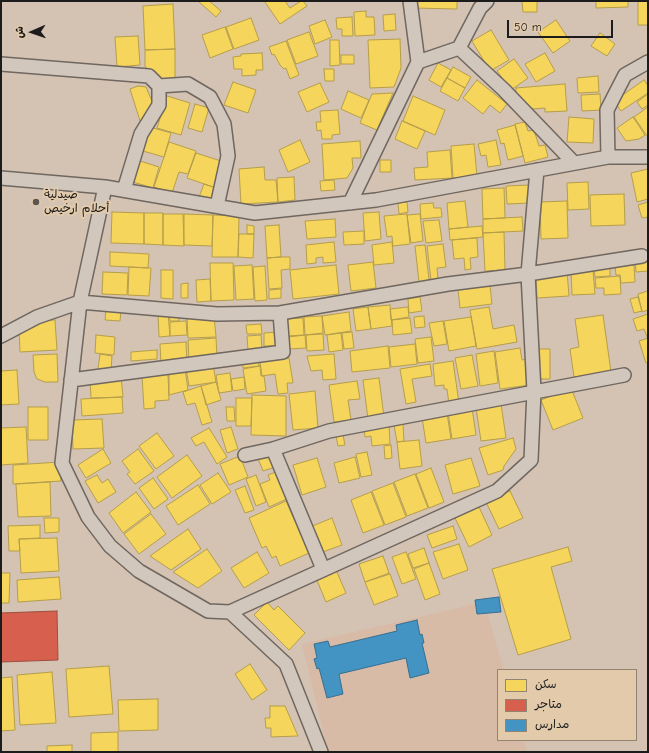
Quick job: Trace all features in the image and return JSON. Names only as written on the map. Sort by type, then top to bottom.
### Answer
[{"type":"street","points":[[350,203],[418,62],[410,1]]},
{"type":"street","points":[[418,62],[459,48],[483,3]]},
{"type":"street","points":[[459,48],[504,90],[574,163]]},
{"type":"street","points":[[608,157],[607,110],[625,75],[648,62]]},
{"type":"street","points":[[1,64],[148,76],[159,86],[188,84],[210,97],[224,124],[228,156],[217,206]]},
{"type":"street","points":[[124,190],[141,134],[159,106],[159,86]]},
{"type":"street","points":[[1,178],[105,187],[255,213],[376,200],[608,157],[648,157]]},
{"type":"street","points":[[105,187],[80,302],[62,463],[88,517],[110,546],[139,571],[208,611],[230,612],[497,491],[531,460],[534,391],[528,274],[537,170]]},
{"type":"street","points":[[1,336],[37,317],[80,302],[217,314],[280,313],[448,284],[528,274],[642,256]]},
{"type":"street","points":[[71,380],[283,352],[280,313]]},
{"type":"street","points":[[245,455],[274,448],[329,431],[624,374]]},
{"type":"street","points":[[274,448],[322,569]]},
{"type":"street","points":[[230,612],[286,664],[321,752]]},
{"type":"shaded area","points":[[484,602],[504,669],[497,669],[497,741],[524,741],[527,752],[328,752],[302,644]]},
{"type":"building: سكن","points":[[198,1],[209,1],[221,11],[216,17]]},
{"type":"building: سكن","points":[[285,1],[290,8],[303,1],[307,6],[280,24],[265,2]]},
{"type":"building: سكن","points":[[413,1],[457,1],[457,9],[413,8]]},
{"type":"building: سكن","points":[[522,1],[537,1],[537,12],[523,12]]},
{"type":"building: سكن","points":[[596,1],[628,1],[628,7],[596,8]]},
{"type":"building: سكن","points":[[638,1],[648,1],[648,25],[638,25]]},
{"type":"building: سكن","points":[[173,4],[175,49],[145,50],[143,6]]},
{"type":"building: سكن","points":[[366,11],[366,17],[374,17],[375,35],[355,36],[354,12]]},
{"type":"building: سكن","points":[[395,14],[396,30],[384,31],[383,15]]},
{"type":"building: سكن","points":[[352,17],[353,36],[342,36],[342,29],[337,29],[336,18]]},
{"type":"building: سكن","points":[[251,18],[259,40],[234,49],[226,27]]},
{"type":"building: سكن","points":[[325,20],[332,37],[315,44],[309,26]]},
{"type":"building: سكن","points":[[556,20],[570,41],[553,53],[538,32]]},
{"type":"building: سكن","points":[[225,27],[233,49],[210,58],[202,35]]},
{"type":"building: سكن","points":[[491,30],[509,60],[490,71],[472,41]]},
{"type":"building: سكن","points":[[309,32],[318,56],[296,64],[287,40]]},
{"type":"building: سكن","points":[[600,33],[615,44],[607,56],[591,46]]},
{"type":"building: سكن","points":[[138,36],[140,65],[117,67],[115,37]]},
{"type":"building: سكن","points":[[400,39],[401,68],[394,87],[370,88],[368,40]]},
{"type":"building: سكن","points":[[330,40],[339,40],[340,65],[330,66]]},
{"type":"building: سكن","points":[[286,41],[299,75],[290,79],[286,68],[284,69],[280,65],[274,54],[272,55],[269,47]]},
{"type":"building: سكن","points":[[175,49],[175,80],[155,80],[145,66],[145,50]]},
{"type":"building: سكن","points":[[262,53],[263,70],[256,70],[256,75],[242,76],[242,69],[234,69],[233,57],[241,56],[241,54]]},
{"type":"building: سكن","points":[[545,53],[555,71],[536,82],[525,64]]},
{"type":"building: سكن","points":[[341,55],[354,55],[354,64],[341,64]]},
{"type":"building: سكن","points":[[514,59],[528,78],[511,90],[497,71]]},
{"type":"building: سكن","points":[[438,63],[451,70],[441,87],[429,80]]},
{"type":"building: سكن","points":[[453,67],[471,77],[465,88],[447,78]]},
{"type":"building: سكن","points":[[324,69],[334,69],[334,81],[325,81]]},
{"type":"building: سكن","points":[[598,76],[599,92],[578,93],[577,78]]},
{"type":"building: سكن","points":[[447,78],[465,88],[458,101],[440,91]]},
{"type":"building: سكن","points":[[477,80],[507,104],[500,113],[490,105],[483,114],[463,98]]},
{"type":"building: سكن","points":[[644,80],[648,86],[648,93],[621,111],[614,101]]},
{"type":"building: سكن","points":[[233,82],[256,90],[248,113],[224,105]]},
{"type":"building: سكن","points":[[320,83],[329,102],[307,112],[298,92]]},
{"type":"building: سكن","points":[[565,84],[567,111],[545,112],[545,108],[532,109],[527,107],[516,95],[516,88]]},
{"type":"building: سكن","points":[[138,86],[146,87],[154,106],[141,124],[130,89]]},
{"type":"building: سكن","points":[[348,91],[369,100],[361,118],[341,109]]},
{"type":"building: سكن","points":[[393,93],[377,130],[360,123],[372,94]]},
{"type":"building: سكن","points":[[600,94],[601,110],[582,111],[581,95]]},
{"type":"building: سكن","points":[[648,94],[648,105],[642,109],[637,102]]},
{"type":"building: سكن","points":[[167,96],[190,103],[181,135],[157,128]]},
{"type":"building: سكن","points":[[413,96],[445,110],[435,135],[403,121]]},
{"type":"building: سكن","points":[[195,104],[209,108],[202,132],[188,128]]},
{"type":"building: سكن","points":[[648,107],[648,136],[647,136],[634,117]]},
{"type":"building: سكن","points":[[338,110],[340,134],[332,135],[332,139],[322,139],[321,130],[317,131],[316,122],[321,122],[320,111]]},
{"type":"building: سكن","points":[[569,117],[594,119],[593,143],[567,142]]},
{"type":"building: سكن","points":[[633,117],[645,135],[639,139],[626,141],[617,128]]},
{"type":"building: سكن","points":[[402,121],[425,131],[417,149],[395,139]]},
{"type":"building: سكن","points":[[525,122],[528,131],[534,130],[539,146],[545,145],[548,157],[525,163],[515,124]]},
{"type":"building: سكن","points":[[515,125],[523,156],[508,160],[504,143],[501,144],[497,130]]},
{"type":"building: سكن","points":[[150,127],[171,133],[164,157],[143,151]]},
{"type":"building: سكن","points":[[300,140],[310,162],[288,172],[279,150]]},
{"type":"building: سكن","points":[[496,140],[501,165],[488,167],[486,155],[481,156],[478,144]]},
{"type":"building: سكن","points":[[360,141],[361,158],[352,158],[353,168],[347,178],[324,180],[322,144]]},
{"type":"building: سكن","points":[[169,142],[196,151],[188,174],[179,172],[172,193],[154,187]]},
{"type":"building: سكن","points":[[474,144],[477,176],[453,178],[451,146]]},
{"type":"building: سكن","points":[[450,150],[452,178],[415,180],[414,168],[428,167],[427,152]]},
{"type":"building: سكن","points":[[196,153],[224,162],[216,188],[187,178]]},
{"type":"building: سكن","points":[[380,160],[391,160],[391,172],[380,172]]},
{"type":"building: سكن","points":[[140,161],[159,167],[153,188],[133,182]]},
{"type":"building: سكن","points":[[264,167],[265,180],[276,180],[278,202],[241,204],[239,169]]},
{"type":"building: سكن","points":[[648,169],[648,199],[637,202],[631,173]]},
{"type":"building: سكن","points":[[294,177],[295,200],[278,202],[277,178]]},
{"type":"building: سكن","points":[[334,180],[335,190],[321,191],[320,181]]},
{"type":"building: سكن","points":[[588,182],[589,209],[568,210],[567,183]]},
{"type":"building: سكن","points":[[204,184],[216,188],[212,201],[199,197]]},
{"type":"building: سكن","points":[[530,185],[531,203],[507,204],[506,186]]},
{"type":"building: سكن","points":[[504,188],[505,218],[483,219],[482,189]]},
{"type":"building: سكن","points":[[624,194],[625,225],[591,226],[590,195]]},
{"type":"building: سكن","points":[[465,201],[468,227],[449,229],[447,203]]},
{"type":"building: سكن","points":[[567,201],[568,238],[541,239],[540,202]]},
{"type":"building: سكن","points":[[407,202],[408,212],[399,214],[398,203]]},
{"type":"building: سكن","points":[[648,202],[648,217],[642,218],[638,205]]},
{"type":"building: سكن","points":[[433,203],[434,208],[441,208],[442,217],[421,219],[420,204]]},
{"type":"building: سكن","points":[[112,212],[144,213],[144,244],[111,243]]},
{"type":"building: سكن","points":[[379,212],[381,239],[365,241],[363,213]]},
{"type":"building: سكن","points":[[144,213],[163,213],[163,245],[144,244]]},
{"type":"building: سكن","points":[[163,214],[183,214],[184,246],[163,245]]},
{"type":"building: سكن","points":[[184,214],[213,215],[212,246],[184,245]]},
{"type":"building: سكن","points":[[407,214],[410,244],[393,246],[392,236],[387,237],[384,216]]},
{"type":"building: سكن","points":[[420,214],[423,241],[411,243],[407,215]]},
{"type":"building: سكن","points":[[213,215],[239,216],[238,257],[212,257]]},
{"type":"building: سكن","points":[[522,217],[523,231],[483,233],[483,219]]},
{"type":"building: سكن","points":[[335,219],[336,237],[307,239],[305,221]]},
{"type":"building: سكن","points":[[439,220],[442,241],[426,243],[423,221]]},
{"type":"building: سكن","points":[[247,225],[254,226],[254,234],[247,234]]},
{"type":"building: سكن","points":[[279,225],[281,257],[267,258],[265,226]]},
{"type":"building: سكن","points":[[482,226],[483,237],[450,240],[449,229]]},
{"type":"building: سكن","points":[[364,231],[364,244],[344,245],[343,232]]},
{"type":"building: سكن","points":[[504,232],[505,270],[485,271],[483,233]]},
{"type":"building: سكن","points":[[239,234],[254,234],[253,258],[238,257]]},
{"type":"building: سكن","points":[[477,238],[478,257],[470,258],[471,269],[465,270],[464,258],[454,259],[452,240]]},
{"type":"building: سكن","points":[[334,242],[336,262],[323,263],[323,257],[316,258],[316,263],[307,264],[306,245]]},
{"type":"building: سكن","points":[[392,242],[394,263],[374,265],[372,245]]},
{"type":"building: سكن","points":[[443,244],[446,267],[437,268],[438,279],[431,280],[427,246]]},
{"type":"building: سكن","points":[[425,245],[429,280],[419,282],[415,246]]},
{"type":"building: سكن","points":[[110,252],[149,254],[148,268],[110,266]]},
{"type":"building: سكن","points":[[290,257],[290,269],[281,270],[282,288],[269,289],[267,258]]},
{"type":"building: سكن","points":[[648,259],[648,271],[636,272],[635,260]]},
{"type":"building: سكن","points":[[373,262],[376,288],[351,291],[348,265]]},
{"type":"building: سكن","points":[[210,263],[233,263],[234,300],[211,301]]},
{"type":"building: سكن","points":[[252,265],[254,299],[236,300],[234,266]]},
{"type":"building: سكن","points":[[336,265],[339,294],[293,299],[290,270]]},
{"type":"building: سكن","points":[[634,265],[635,282],[621,283],[620,275],[616,275],[615,266]]},
{"type":"building: سكن","points":[[265,266],[267,300],[255,301],[253,267]]},
{"type":"building: سكن","points":[[129,267],[151,268],[149,296],[128,295]]},
{"type":"building: سكن","points":[[610,267],[610,276],[595,277],[594,268]]},
{"type":"building: سكن","points":[[161,270],[173,270],[173,299],[161,298]]},
{"type":"building: سكن","points":[[593,270],[595,294],[572,295],[571,271]]},
{"type":"building: سكن","points":[[567,271],[569,296],[537,298],[536,273]]},
{"type":"building: سكن","points":[[103,272],[128,273],[127,295],[102,294]]},
{"type":"building: سكن","points":[[620,276],[621,294],[604,295],[604,288],[596,288],[595,278]]},
{"type":"building: سكن","points":[[210,279],[211,301],[197,302],[196,280]]},
{"type":"building: سكن","points":[[188,283],[188,298],[181,298],[181,284]]},
{"type":"building: سكن","points":[[490,286],[492,304],[460,308],[458,289]]},
{"type":"building: سكن","points":[[281,289],[281,298],[269,299],[269,290]]},
{"type":"building: سكن","points":[[648,291],[648,310],[642,312],[638,294]]},
{"type":"building: سكن","points":[[420,297],[422,311],[409,313],[408,299]]},
{"type":"building: سكن","points":[[638,297],[642,311],[634,313],[630,299]]},
{"type":"building: سكن","points":[[390,305],[392,326],[371,329],[368,307]]},
{"type":"building: سكن","points":[[368,307],[371,329],[356,331],[353,309]]},
{"type":"building: سكن","points":[[408,307],[409,317],[391,320],[390,309]]},
{"type":"building: سكن","points":[[489,307],[493,329],[514,325],[517,342],[477,349],[470,310]]},
{"type":"building: سكن","points":[[106,309],[121,311],[120,321],[105,320]]},
{"type":"building: سكن","points":[[178,311],[179,321],[170,321],[169,312]]},
{"type":"building: سكن","points":[[168,312],[170,336],[159,337],[158,313]]},
{"type":"building: سكن","points":[[349,312],[351,331],[325,335],[322,316]]},
{"type":"building: سكن","points":[[648,314],[647,337],[644,329],[637,331],[633,319]]},
{"type":"building: سكن","points":[[603,315],[611,372],[574,377],[570,349],[579,347],[575,319]]},
{"type":"building: سكن","points":[[214,316],[216,337],[188,338],[187,317]]},
{"type":"building: سكن","points":[[322,316],[323,333],[305,335],[304,317]]},
{"type":"building: سكن","points":[[424,316],[425,327],[415,328],[414,317]]},
{"type":"building: سكن","points":[[471,317],[476,346],[449,351],[444,321]]},
{"type":"building: سكن","points":[[303,318],[304,335],[287,336],[286,319]]},
{"type":"building: سكن","points":[[410,318],[412,333],[393,335],[392,320]]},
{"type":"building: سكن","points":[[55,320],[57,350],[20,352],[19,328],[32,327],[32,321]]},
{"type":"building: سكن","points":[[186,321],[187,335],[170,336],[170,322]]},
{"type":"building: سكن","points":[[443,321],[447,344],[434,346],[429,323]]},
{"type":"building: سكن","points":[[261,324],[262,334],[247,334],[246,325]]},
{"type":"building: سكن","points":[[279,332],[279,346],[264,346],[264,333]]},
{"type":"building: سكن","points":[[352,332],[354,348],[344,349],[342,333]]},
{"type":"building: سكن","points":[[341,333],[343,350],[329,352],[327,335]]},
{"type":"building: سكن","points":[[323,334],[324,350],[307,351],[306,335]]},
{"type":"building: سكن","points":[[96,335],[115,337],[114,355],[95,353]]},
{"type":"building: سكن","points":[[261,335],[262,349],[248,350],[247,336]]},
{"type":"building: سكن","points":[[305,335],[306,348],[289,349],[288,337]]},
{"type":"building: سكن","points":[[431,337],[434,361],[418,363],[415,339]]},
{"type":"building: سكن","points":[[216,338],[217,357],[189,359],[188,340]]},
{"type":"building: سكن","points":[[648,338],[648,362],[646,363],[639,341]]},
{"type":"building: سكن","points":[[186,342],[187,362],[161,364],[160,344]]},
{"type":"building: سكن","points":[[415,344],[417,364],[391,367],[389,347]]},
{"type":"building: سكن","points":[[388,346],[390,368],[352,372],[350,351]]},
{"type":"building: سكن","points":[[520,348],[522,360],[527,359],[530,385],[500,389],[495,352]]},
{"type":"building: سكن","points":[[537,349],[550,349],[550,379],[538,379]]},
{"type":"building: سكن","points":[[157,350],[157,359],[131,361],[131,352]]},
{"type":"building: سكن","points":[[494,351],[498,383],[480,386],[476,354]]},
{"type":"building: سكن","points":[[57,354],[58,382],[45,382],[37,379],[34,372],[33,355]]},
{"type":"building: سكن","points":[[100,354],[112,356],[111,370],[98,369]]},
{"type":"building: سكن","points":[[334,354],[336,379],[323,380],[322,370],[311,371],[307,356]]},
{"type":"building: سكن","points":[[472,355],[478,386],[461,389],[455,358]]},
{"type":"building: سكن","points":[[258,357],[259,366],[243,368],[242,359]]},
{"type":"building: سكن","points":[[289,358],[293,383],[287,383],[288,393],[278,394],[275,374],[262,376],[260,362]]},
{"type":"building: سكن","points":[[453,361],[459,403],[449,404],[447,389],[444,389],[444,385],[435,386],[433,364]]},
{"type":"building: سكن","points":[[213,364],[216,382],[189,386],[186,368]]},
{"type":"building: سكن","points":[[430,364],[432,376],[412,379],[416,402],[406,404],[400,369]]},
{"type":"building: سكن","points":[[260,366],[261,376],[264,376],[266,391],[247,394],[243,369]]},
{"type":"building: سكن","points":[[185,369],[188,390],[169,395],[169,374]]},
{"type":"building: سكن","points":[[17,370],[19,404],[1,405],[1,371]]},
{"type":"building: سكن","points":[[230,373],[232,391],[219,393],[216,375]]},
{"type":"building: سكن","points":[[168,374],[169,400],[155,401],[155,408],[144,409],[142,375]]},
{"type":"building: سكن","points":[[121,377],[123,397],[91,398],[90,379]]},
{"type":"building: سكن","points":[[244,377],[245,389],[233,391],[231,379]]},
{"type":"building: سكن","points":[[379,378],[384,417],[368,419],[363,380]]},
{"type":"building: سكن","points":[[357,381],[360,399],[348,400],[351,420],[334,422],[329,385]]},
{"type":"building: سكن","points":[[216,382],[221,400],[206,405],[201,386]]},
{"type":"building: سكن","points":[[201,386],[212,422],[202,425],[195,403],[187,405],[183,392]]},
{"type":"building: سكن","points":[[571,388],[583,418],[553,430],[541,400]]},
{"type":"building: سكن","points":[[315,391],[318,428],[293,430],[289,394]]},
{"type":"building: سكن","points":[[252,395],[286,396],[286,436],[251,435]]},
{"type":"building: سكن","points":[[122,397],[123,413],[82,416],[81,399]]},
{"type":"building: سكن","points":[[236,398],[252,398],[251,426],[236,426]]},
{"type":"building: سكن","points":[[501,404],[506,438],[481,441],[476,408]]},
{"type":"building: سكن","points":[[28,407],[48,407],[48,440],[28,440]]},
{"type":"building: سكن","points":[[226,407],[234,407],[235,421],[227,421]]},
{"type":"building: سكن","points":[[472,408],[476,435],[452,439],[448,412]]},
{"type":"building: سكن","points":[[447,413],[451,439],[426,443],[422,417]]},
{"type":"building: سكن","points":[[102,419],[104,448],[73,449],[72,420]]},
{"type":"building: سكن","points":[[403,424],[404,441],[397,442],[394,425]]},
{"type":"building: سكن","points":[[389,425],[390,444],[372,446],[371,436],[365,437],[364,427]]},
{"type":"building: سكن","points":[[26,427],[28,463],[1,465],[1,428]]},
{"type":"building: سكن","points":[[231,427],[238,449],[227,453],[220,430]]},
{"type":"building: سكن","points":[[209,428],[227,457],[217,464],[204,442],[196,446],[191,438]]},
{"type":"building: سكن","points":[[342,430],[345,445],[338,446],[335,431]]},
{"type":"building: سكن","points":[[157,433],[174,456],[156,469],[139,446]]},
{"type":"building: سكن","points":[[513,438],[516,449],[504,466],[503,470],[488,475],[479,448]]},
{"type":"building: سكن","points":[[419,440],[422,466],[400,469],[397,442]]},
{"type":"building: سكن","points":[[391,445],[392,458],[385,459],[384,446]]},
{"type":"building: سكن","points":[[103,449],[111,463],[86,478],[78,465]]},
{"type":"building: سكن","points":[[138,449],[154,471],[135,484],[127,474],[130,472],[122,461]]},
{"type":"building: سكن","points":[[268,451],[275,467],[263,471],[257,456]]},
{"type":"building: سكن","points":[[367,452],[372,475],[361,477],[356,454]]},
{"type":"building: سكن","points":[[187,455],[202,476],[172,498],[157,477]]},
{"type":"building: سكن","points":[[240,456],[248,477],[229,485],[220,464]]},
{"type":"building: سكن","points":[[355,457],[360,478],[339,483],[334,463]]},
{"type":"building: سكن","points":[[317,458],[326,487],[302,495],[293,465]]},
{"type":"building: سكن","points":[[471,458],[480,486],[453,494],[445,465]]},
{"type":"building: سكن","points":[[60,462],[61,481],[13,484],[13,465]]},
{"type":"building: سكن","points":[[431,468],[444,502],[429,508],[416,474]]},
{"type":"building: سكن","points":[[276,472],[287,499],[269,507],[260,484],[270,480],[268,475]]},
{"type":"building: سكن","points":[[218,473],[231,492],[212,504],[200,485]]},
{"type":"building: سكن","points":[[415,474],[428,508],[407,516],[394,482]]},
{"type":"building: سكن","points":[[97,475],[102,483],[108,479],[116,492],[98,503],[85,481]]},
{"type":"building: سكن","points":[[256,475],[266,502],[256,506],[246,479]]},
{"type":"building: سكن","points":[[153,478],[168,499],[154,509],[139,488]]},
{"type":"building: سكن","points":[[50,482],[51,516],[18,517],[16,484]]},
{"type":"building: سكن","points":[[393,483],[406,517],[385,525],[372,491]]},
{"type":"building: سكن","points":[[198,485],[210,504],[178,525],[166,506]]},
{"type":"building: سكن","points":[[245,486],[254,510],[245,513],[235,490]]},
{"type":"building: سكن","points":[[510,491],[523,518],[499,529],[486,502]]},
{"type":"building: سكن","points":[[136,492],[151,512],[123,533],[109,513]]},
{"type":"building: سكن","points":[[371,492],[384,525],[363,533],[351,500]]},
{"type":"building: سكن","points":[[286,501],[309,553],[280,566],[276,556],[272,558],[266,546],[262,548],[249,518]]},
{"type":"building: سكن","points":[[479,507],[492,535],[469,547],[455,518]]},
{"type":"building: سكن","points":[[151,514],[166,534],[139,554],[124,534]]},
{"type":"building: سكن","points":[[44,518],[59,518],[59,532],[45,533]]},
{"type":"building: سكن","points":[[332,518],[342,545],[320,553],[310,527]]},
{"type":"building: سكن","points":[[40,525],[40,538],[19,539],[20,551],[9,551],[8,526]]},
{"type":"building: سكن","points":[[453,526],[457,539],[432,548],[427,535]]},
{"type":"building: سكن","points":[[188,529],[201,549],[171,570],[150,556]]},
{"type":"building: سكن","points":[[57,538],[59,571],[21,573],[19,539]]},
{"type":"building: سكن","points":[[459,544],[468,570],[443,579],[433,552]]},
{"type":"building: سكن","points":[[568,547],[572,561],[551,567],[571,639],[518,655],[492,569]]},
{"type":"building: سكن","points":[[424,548],[429,563],[413,568],[408,554]]},
{"type":"building: سكن","points":[[207,549],[222,571],[198,588],[173,572]]},
{"type":"building: سكن","points":[[257,552],[269,573],[244,588],[231,568]]},
{"type":"building: سكن","points":[[406,552],[416,579],[402,584],[392,557]]},
{"type":"building: سكن","points":[[383,556],[389,573],[365,582],[359,564]]},
{"type":"building: سكن","points":[[429,563],[440,594],[425,600],[414,569]]},
{"type":"building: سكن","points":[[336,570],[346,593],[326,602],[316,578]]},
{"type":"building: سكن","points":[[1,573],[10,573],[9,603],[1,603]]},
{"type":"building: سكن","points":[[390,574],[398,596],[374,605],[365,582]]},
{"type":"building: سكن","points":[[59,577],[61,599],[18,602],[17,580]]},
{"type":"building: سكن","points":[[267,602],[274,610],[278,606],[305,633],[289,650],[254,615]]},
{"type":"building: سكن","points":[[250,664],[267,690],[252,700],[235,674]]},
{"type":"building: سكن","points":[[109,666],[113,714],[69,717],[66,669]]},
{"type":"building: سكن","points":[[52,672],[56,723],[20,725],[17,675]]},
{"type":"building: سكن","points":[[12,677],[15,730],[1,731],[1,678]]},
{"type":"building: سكن","points":[[158,699],[158,730],[119,731],[118,700]]},
{"type":"building: سكن","points":[[270,706],[285,706],[298,736],[271,737],[271,728],[266,728],[265,718],[270,718]]},
{"type":"building: سكن","points":[[118,732],[118,752],[91,752],[91,733]]},
{"type":"building: سكن","points":[[72,745],[72,752],[47,752],[47,746]]},
{"type":"building: متاجر","points":[[57,611],[58,660],[1,662],[1,613]]},
{"type":"building: مدارس","points":[[499,597],[501,612],[477,614],[475,600]]},
{"type":"building: مدارس","points":[[417,620],[420,635],[422,634],[424,643],[422,643],[429,673],[410,678],[406,658],[339,674],[343,694],[327,698],[319,668],[317,669],[314,659],[317,658],[314,644],[328,641],[330,647],[397,631],[396,625]]},
{"type":"place","name":"صيدلية أحلام ارخيص","points":[[36,202]]}]
